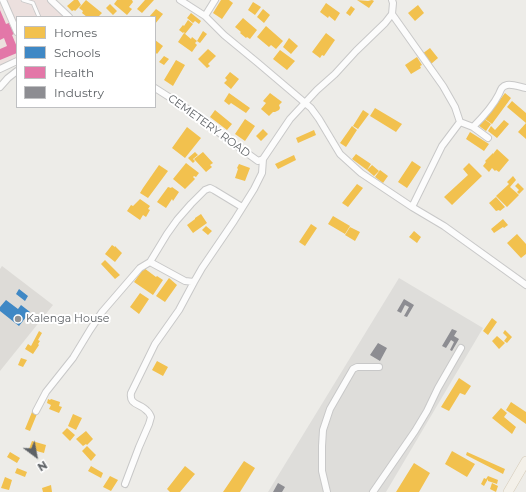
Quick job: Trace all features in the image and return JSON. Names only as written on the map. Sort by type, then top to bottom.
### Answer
[{"type":"main road","points":[[508,492],[526,461]]},
{"type":"street","points":[[4,0],[16,30]]},
{"type":"street","points":[[51,0],[68,16]]},
{"type":"street","points":[[180,0],[205,16],[224,35],[312,108],[340,154],[361,173],[412,207],[444,226],[526,285]]},
{"type":"street","points":[[205,16],[215,0]]},
{"type":"street","points":[[125,484],[138,447],[151,417],[147,410],[132,402],[130,398],[131,393],[155,344],[179,310],[194,282],[254,189],[262,173],[263,159],[290,119],[317,90],[335,74],[385,23],[392,14],[392,0]]},
{"type":"street","points":[[392,14],[443,86],[455,107],[460,122]]},
{"type":"street","points":[[0,69],[16,61]]},
{"type":"street","points":[[0,87],[16,72]]},
{"type":"street","points":[[473,126],[489,110],[501,88],[506,85],[526,88]]},
{"type":"street","name":"CEMETERY ROAD","points":[[156,89],[194,113],[258,161],[263,159]]},
{"type":"street","points":[[460,122],[473,126],[488,138]]},
{"type":"street","points":[[412,207],[442,146],[460,122]]},
{"type":"street","points":[[36,411],[46,392],[74,358],[102,312],[140,268],[150,262],[177,220],[205,190],[210,188],[242,207]]},
{"type":"street","points":[[150,262],[185,281],[194,282]]},
{"type":"street","points":[[373,492],[415,431],[461,348]]},
{"type":"street","points":[[327,492],[322,471],[322,446],[323,430],[330,410],[353,369],[357,367],[379,367]]},
{"type":"lane","points":[[23,0],[32,3],[38,16]]},
{"type":"shaded area","points":[[0,0],[47,0],[65,16],[16,16],[16,57],[6,62],[0,69]]},
{"type":"shaded area","points":[[2,266],[53,305],[0,371],[0,269]]},
{"type":"shaded area","points":[[399,278],[483,328],[386,492],[268,492]]},
{"type":"building: Homes","points":[[74,0],[78,0],[81,5],[75,11],[72,11],[67,6]]},
{"type":"building: Homes","points":[[86,0],[102,13],[99,16],[86,16],[79,8]]},
{"type":"building: Homes","points":[[117,0],[132,0],[133,2],[129,7],[132,9],[127,15],[114,4]]},
{"type":"building: Homes","points":[[145,0],[154,0],[142,13],[137,9]]},
{"type":"building: Homes","points":[[221,0],[229,0],[233,3],[222,19],[213,13]]},
{"type":"building: Homes","points":[[357,0],[372,0],[374,1],[369,8]]},
{"type":"building: Homes","points":[[253,2],[261,7],[255,15],[248,10]]},
{"type":"building: Homes","points":[[326,3],[340,13],[335,21],[329,16],[328,18],[320,12]]},
{"type":"building: Homes","points":[[110,4],[117,11],[113,15],[106,8]]},
{"type":"building: Homes","points":[[418,5],[424,13],[415,21],[408,13]]},
{"type":"building: Homes","points":[[351,6],[355,9],[350,16],[346,13]]},
{"type":"building: Homes","points":[[156,9],[163,14],[156,23],[156,16],[150,16]]},
{"type":"building: Homes","points":[[263,9],[270,15],[264,23],[257,17]]},
{"type":"building: Homes","points":[[191,13],[201,21],[199,24],[195,21],[193,23],[187,18]]},
{"type":"building: Homes","points":[[243,18],[257,30],[250,39],[247,37],[246,38],[235,27]]},
{"type":"building: Homes","points":[[188,20],[193,24],[185,34],[179,30]]},
{"type":"building: Homes","points":[[266,26],[283,41],[276,49],[271,45],[269,47],[257,37]]},
{"type":"building: Homes","points":[[203,31],[207,34],[200,43],[197,41]]},
{"type":"building: Homes","points":[[184,33],[191,39],[192,37],[197,41],[195,43],[197,45],[192,52],[178,42]]},
{"type":"building: Homes","points":[[326,33],[335,40],[324,56],[322,55],[320,58],[312,52]]},
{"type":"building: Homes","points":[[289,38],[298,46],[291,54],[283,47]]},
{"type":"building: Homes","points":[[156,41],[163,46],[157,54],[156,53]]},
{"type":"building: Homes","points":[[430,48],[438,58],[431,64],[422,54]]},
{"type":"building: Homes","points":[[208,49],[216,56],[208,64],[210,66],[207,68],[198,59]]},
{"type":"building: Homes","points":[[280,50],[295,61],[287,70],[273,59]]},
{"type":"building: Homes","points":[[164,56],[169,59],[164,65],[159,62]]},
{"type":"building: Homes","points":[[417,57],[422,65],[420,66],[421,68],[411,74],[405,65]]},
{"type":"building: Homes","points":[[176,60],[185,65],[173,86],[164,80]]},
{"type":"building: Homes","points":[[230,72],[239,79],[231,89],[224,83],[227,80],[225,78]]},
{"type":"building: Homes","points":[[229,93],[250,108],[246,113],[231,103],[229,105],[224,101]]},
{"type":"building: Homes","points":[[270,93],[282,102],[279,105],[279,110],[273,112],[269,116],[261,109],[266,103],[263,101]]},
{"type":"building: Homes","points":[[505,93],[511,98],[492,124],[485,119]]},
{"type":"building: Homes","points":[[512,101],[526,113],[526,123],[507,107]]},
{"type":"building: Homes","points":[[375,108],[402,124],[396,132],[370,116]]},
{"type":"building: Homes","points":[[215,110],[232,124],[227,130],[210,117]]},
{"type":"building: Homes","points":[[363,110],[369,114],[358,129],[353,126]]},
{"type":"building: Homes","points":[[483,118],[491,124],[486,131],[478,125]]},
{"type":"building: Homes","points":[[245,119],[255,126],[245,141],[235,134]]},
{"type":"building: Homes","points":[[504,120],[509,124],[497,138],[488,131],[491,126],[495,130]]},
{"type":"building: Homes","points":[[526,123],[526,139],[518,132]]},
{"type":"building: Homes","points":[[352,126],[357,130],[346,147],[340,143]]},
{"type":"building: Homes","points":[[187,127],[201,138],[185,158],[172,148]]},
{"type":"building: Homes","points":[[263,129],[268,134],[261,141],[256,136]]},
{"type":"building: Homes","points":[[314,130],[316,135],[298,143],[296,138]]},
{"type":"building: Homes","points":[[470,132],[489,144],[484,151],[466,139]]},
{"type":"building: Homes","points":[[497,149],[509,160],[499,172],[492,168],[489,172],[483,166],[486,162],[485,161]]},
{"type":"building: Homes","points":[[195,152],[198,155],[193,159],[195,161],[193,163],[188,158]]},
{"type":"building: Homes","points":[[203,152],[213,163],[210,165],[212,167],[206,172],[194,159]]},
{"type":"building: Homes","points":[[356,154],[371,164],[367,170],[352,159]]},
{"type":"building: Homes","points":[[294,155],[296,160],[278,169],[275,164]]},
{"type":"building: Homes","points":[[412,161],[421,167],[407,188],[398,182]]},
{"type":"building: Homes","points":[[186,163],[199,173],[196,177],[193,177],[195,179],[185,189],[173,179]]},
{"type":"building: Homes","points":[[469,163],[482,176],[452,205],[444,197],[468,175],[463,169]]},
{"type":"building: Homes","points":[[239,164],[250,168],[245,181],[235,178]]},
{"type":"building: Homes","points":[[159,165],[168,171],[148,198],[140,193]]},
{"type":"building: Homes","points":[[372,165],[379,171],[374,176],[367,170]]},
{"type":"building: Homes","points":[[380,170],[388,176],[383,183],[375,177]]},
{"type":"building: Homes","points":[[513,176],[516,180],[510,187],[519,195],[507,207],[496,196],[509,184],[507,182]]},
{"type":"building: Homes","points":[[518,183],[524,189],[519,194],[517,192],[519,190],[515,186]]},
{"type":"building: Homes","points":[[357,184],[363,188],[348,207],[342,203]]},
{"type":"building: Homes","points":[[168,187],[172,187],[179,192],[166,208],[157,202]]},
{"type":"building: Homes","points":[[496,197],[505,207],[500,211],[496,211],[489,203]]},
{"type":"building: Homes","points":[[140,199],[150,206],[148,209],[150,210],[146,217],[143,215],[140,220],[127,211],[131,205],[133,206]]},
{"type":"building: Homes","points":[[201,214],[207,223],[193,233],[187,225]]},
{"type":"building: Homes","points":[[333,216],[350,226],[345,234],[328,224]]},
{"type":"building: Homes","points":[[503,219],[508,225],[494,233],[491,229]]},
{"type":"building: Homes","points":[[311,224],[317,228],[305,246],[299,242]]},
{"type":"building: Homes","points":[[206,226],[212,231],[208,235],[202,230]]},
{"type":"building: Homes","points":[[350,227],[360,232],[355,241],[345,235]]},
{"type":"building: Homes","points":[[414,231],[421,237],[417,243],[409,237]]},
{"type":"building: Homes","points":[[517,234],[526,244],[526,254],[521,258],[507,243]]},
{"type":"building: Homes","points":[[112,245],[122,253],[115,262],[105,254]]},
{"type":"building: Homes","points":[[105,260],[120,275],[115,279],[101,264]]},
{"type":"building: Homes","points":[[144,268],[156,277],[157,276],[163,280],[153,295],[134,282]]},
{"type":"building: Homes","points":[[169,278],[177,285],[165,302],[156,296]]},
{"type":"building: Homes","points":[[140,293],[149,299],[139,314],[130,307]]},
{"type":"building: Homes","points":[[492,318],[497,322],[488,335],[483,331]]},
{"type":"building: Homes","points":[[505,330],[512,337],[507,343],[504,341],[507,337],[503,333]]},
{"type":"building: Homes","points":[[39,331],[42,333],[38,340],[40,341],[38,344],[39,345],[33,354],[25,349],[28,344],[31,346]]},
{"type":"building: Homes","points":[[497,336],[505,343],[499,349],[492,341]]},
{"type":"building: Homes","points":[[21,358],[27,360],[23,367],[18,365]]},
{"type":"building: Homes","points":[[157,361],[168,367],[163,376],[152,370]]},
{"type":"building: Homes","points":[[459,378],[471,386],[465,395],[460,393],[449,411],[441,407]]},
{"type":"building: Homes","points":[[48,399],[60,402],[59,406],[62,407],[59,413],[49,409],[51,405],[47,403]]},
{"type":"building: Homes","points":[[511,402],[526,412],[526,424],[506,410]]},
{"type":"building: Homes","points":[[501,408],[507,413],[504,417],[516,427],[512,434],[492,418]]},
{"type":"building: Homes","points":[[32,412],[37,414],[30,431],[25,429]]},
{"type":"building: Homes","points":[[73,414],[82,418],[76,430],[68,426]]},
{"type":"building: Homes","points":[[67,428],[75,435],[70,441],[62,433]]},
{"type":"building: Homes","points":[[86,431],[93,439],[87,445],[86,444],[83,446],[76,439]]},
{"type":"building: Homes","points":[[32,441],[46,445],[44,453],[29,449]]},
{"type":"building: Homes","points":[[87,446],[96,455],[91,461],[82,451]]},
{"type":"building: Homes","points":[[452,451],[475,464],[467,477],[445,464]]},
{"type":"building: Homes","points":[[10,452],[20,458],[17,463],[7,457]]},
{"type":"building: Homes","points":[[467,452],[505,469],[503,474],[466,455]]},
{"type":"building: Homes","points":[[244,461],[255,468],[240,492],[223,492]]},
{"type":"building: Homes","points":[[414,463],[430,473],[419,492],[396,492]]},
{"type":"building: Homes","points":[[91,466],[103,473],[101,478],[88,471]]},
{"type":"building: Homes","points":[[185,466],[195,474],[180,492],[170,492],[167,489]]},
{"type":"building: Homes","points":[[17,468],[27,472],[25,477],[15,473]]},
{"type":"building: Homes","points":[[110,476],[118,480],[111,491],[103,487]]},
{"type":"building: Homes","points":[[488,476],[498,480],[497,484],[488,481],[488,479],[484,486],[481,484],[484,478],[486,479]]},
{"type":"building: Homes","points":[[5,477],[12,480],[9,490],[1,488]]},
{"type":"building: Homes","points":[[492,483],[498,486],[496,492],[490,489]]},
{"type":"building: Homes","points":[[51,485],[52,492],[43,492],[42,488]]},
{"type":"building: Schools","points":[[19,289],[28,296],[25,301],[16,294]]},
{"type":"building: Schools","name":"Kalenga House","points":[[6,300],[18,309],[21,305],[30,312],[19,326],[0,311],[0,307]]},
{"type":"building: Health","points":[[0,10],[6,24],[9,23],[14,34],[12,35],[16,45],[16,53],[0,60],[0,49],[7,46],[4,38],[0,40]]},
{"type":"building: Industry","points":[[404,299],[414,305],[407,317],[404,316],[409,307],[405,305],[401,313],[397,311]]},
{"type":"building: Industry","points":[[452,329],[457,331],[454,336],[459,339],[452,351],[450,350],[454,342],[451,340],[446,348],[442,346]]},
{"type":"building: Industry","points":[[378,343],[387,348],[380,361],[370,355]]},
{"type":"building: Industry","points":[[278,483],[285,487],[282,492],[273,492]]},
{"type":"place","name":"Kalenga House","points":[[18,319]]}]
